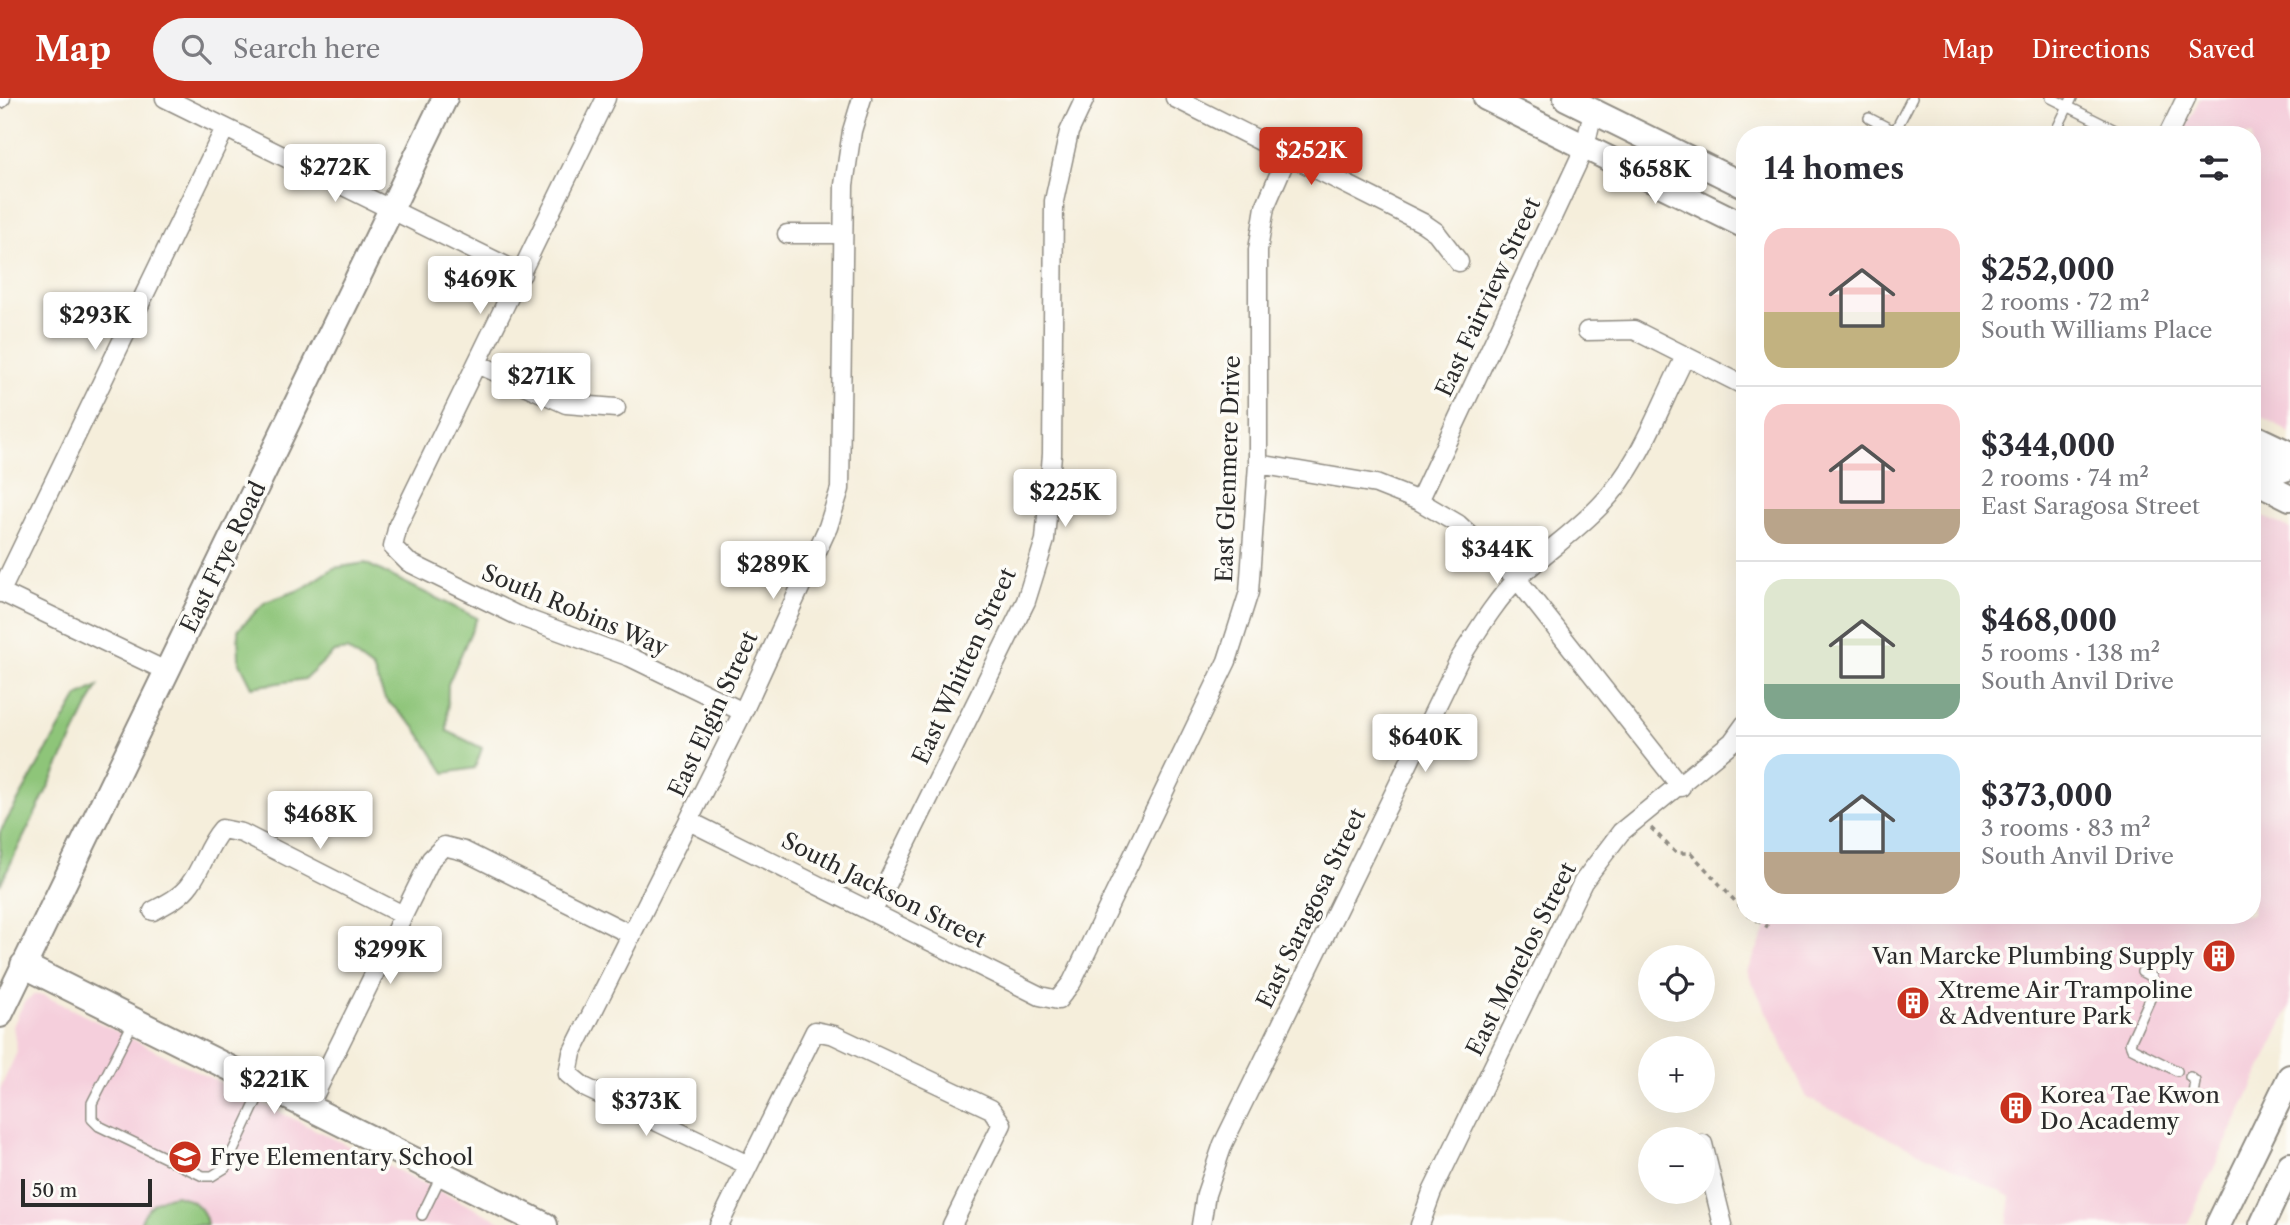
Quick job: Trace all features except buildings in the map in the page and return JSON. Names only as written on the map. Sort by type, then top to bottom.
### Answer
[{"type":"street","points":[[165,98],[522,274]]},
{"type":"street","name":"East Frye Road","points":[[2,1005],[168,671],[445,98]]},
{"type":"street","points":[[606,98],[478,363],[566,404],[616,408]]},
{"type":"street","name":"East Elgin Street","points":[[748,1165],[584,1087],[568,1074],[572,1053],[743,712],[828,527],[840,489],[844,185],[852,131],[862,98]]},
{"type":"street","name":"East Whitten Street","points":[[873,911],[1027,601],[1045,540],[1052,454],[1054,201],[1069,132],[1085,98]]},
{"type":"street","points":[[1175,98],[1423,223],[1436,232],[1459,262]]},
{"type":"street","points":[[1486,98],[1736,222]]},
{"type":"street","points":[[1566,98],[1736,182]]},
{"type":"street","points":[[2172,126],[2186,98]]},
{"type":"street","name":"East Fairview Street","points":[[1419,501],[1585,147],[1593,111]]},
{"type":"street","points":[[168,671],[0,593],[225,128]]},
{"type":"street","name":"East Glenmere Drive","points":[[1058,1000],[1072,982],[1227,661],[1249,592],[1258,464],[1258,250],[1265,206],[1288,154]]},
{"type":"street","points":[[787,234],[843,234]]},
{"type":"street","points":[[1587,331],[1634,330],[1736,382]]},
{"type":"street","name":"East Saragosa Street","points":[[1201,1225],[1206,1194],[1223,1144],[1453,673],[1488,616],[1517,579],[1600,506],[1616,487],[1636,456],[1685,357]]},
{"type":"street","name":"South Robins Way","points":[[478,363],[398,525],[393,547],[408,562],[516,615],[630,657],[743,712]]},
{"type":"street","points":[[2261,440],[2290,454]]},
{"type":"street","points":[[2261,461],[2281,470],[2290,467]]},
{"type":"street","points":[[1258,464],[1376,484],[1419,501],[1458,524],[1517,579],[1681,787]]},
{"type":"street","points":[[2261,484],[2290,498]]},
{"type":"street","name":"East Morelos Street","points":[[1420,1225],[1432,1192],[1583,881],[1621,832],[1681,787],[1736,736]]},
{"type":"street","name":"South Jackson Street","points":[[690,821],[1040,996],[1058,1000]]},
{"type":"street","points":[[153,911],[174,900],[190,884],[211,842],[222,830],[242,833],[404,915]]},
{"type":"street","points":[[308,1108],[431,859],[444,846],[464,851],[632,935]]},
{"type":"street","points":[[23,965],[545,1225]]},
{"type":"street","points":[[719,1225],[815,1031],[834,1035],[992,1110],[1002,1124],[952,1225]]},
{"type":"street","points":[[2218,1225],[2290,1077]]},
{"type":"street","points":[[2262,1225],[2290,1166]]},
{"type":"street","points":[[1715,1193],[1723,1225]]},
{"type":"lane","points":[[1901,126],[1912,98]]},
{"type":"lane","points":[[2051,98],[2070,102],[2110,126]]},
{"type":"lane","points":[[2058,126],[2070,102]]},
{"type":"lane","points":[[1869,118],[1884,126]]},
{"type":"lane","points":[[2142,972],[2152,977],[2155,988],[2130,1043],[2132,1048],[2177,1071]]},
{"type":"lane","points":[[134,1019],[92,1103],[92,1119],[99,1126],[203,1176],[212,1176],[225,1168],[264,1085]]},
{"type":"lane","points":[[2190,1077],[2195,1081],[2193,1094]]},
{"type":"lane","points":[[422,1215],[443,1174]]},
{"type":"path","points":[[1651,828],[1676,853],[1691,853],[1736,903]]},
{"type":"path","points":[[1763,924],[1768,927]]},
{"type":"shaded area","points":[[2200,98],[2290,98],[2290,433],[2261,415],[2261,126],[2186,126]]},
{"type":"shaded area","points":[[2261,515],[2290,529],[2290,1007],[2187,1225],[2007,1225],[2011,1197],[1807,1098],[1747,971],[1769,924],[2261,924]]},
{"type":"shaded area","name":"Frye Elementary School","points":[[33,995],[43,995],[508,1225],[0,1225],[0,1089],[17,1052],[13,1026],[24,1002]]},
{"type":"green space","points":[[365,563],[477,618],[448,684],[447,731],[482,748],[475,768],[445,773],[415,727],[385,699],[373,669],[347,650],[334,652],[305,679],[252,687],[239,661],[238,630],[265,602],[302,589],[334,568]]},
{"type":"green space","points":[[98,686],[0,885],[0,832],[78,696]]},
{"type":"green space","points":[[176,1195],[197,1205],[204,1213],[207,1225],[140,1225],[153,1204]]},
{"type":"place","name":"Van Marcke Plumbing Supply","points":[[2219,956]]},
{"type":"place","name":"Xtreme Air Trampoline & Adventure Park","points":[[1913,1003]]},
{"type":"place","name":"Korea Tae Kwon Do Academy","points":[[2016,1108]]},
{"type":"place","name":"Frye Elementary School","points":[[185,1157]]}]
